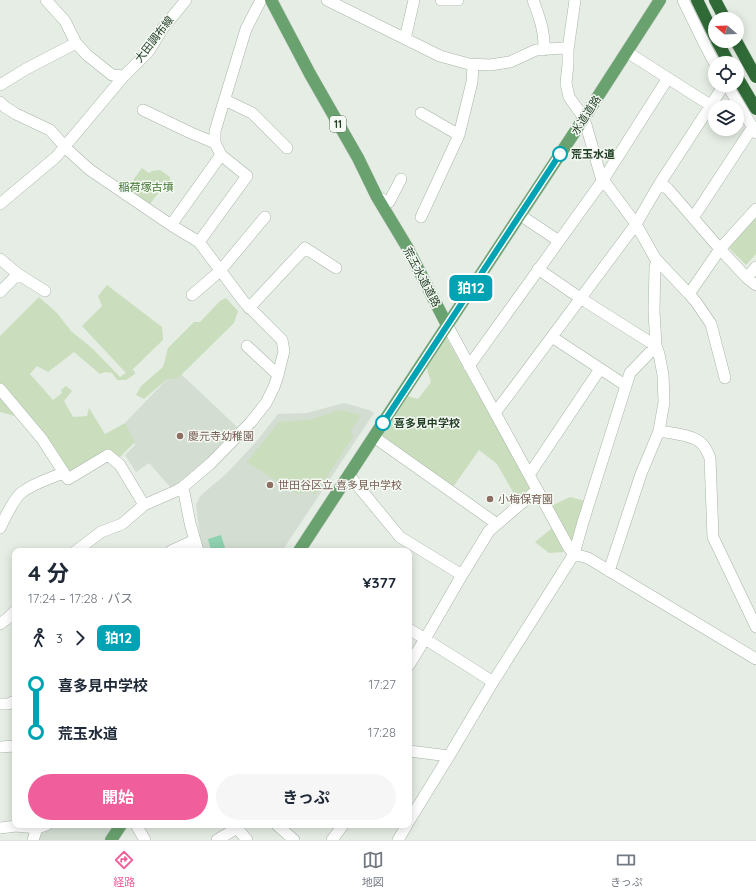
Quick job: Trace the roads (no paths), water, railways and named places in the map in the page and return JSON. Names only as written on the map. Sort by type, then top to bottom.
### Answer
[{"type":"highway","points":[[697,0],[708,23]]},
{"type":"highway","points":[[715,0],[721,12]]},
{"type":"highway","points":[[740,48],[756,77]]},
{"type":"highway","points":[[744,89],[756,109]]},
{"type":"main road","name":"荒玉水道道路","points":[[271,0],[310,74],[358,158],[377,197],[407,248],[447,325]]},
{"type":"main road","name":"水道道路","points":[[302,548],[660,0]]},
{"type":"main road","points":[[111,840],[119,828]]},
{"type":"street","points":[[46,0],[65,21],[76,43],[87,55],[112,75],[124,76]]},
{"type":"street","name":"大田調布線","points":[[0,204],[52,161],[124,76],[148,52],[163,28],[186,0]]},
{"type":"street","points":[[198,242],[247,176],[221,155],[215,144],[215,131],[246,29],[261,0]]},
{"type":"street","points":[[327,0],[440,56],[473,65],[490,65],[510,62],[536,50],[562,48],[568,50]]},
{"type":"street","points":[[405,39],[414,0]]},
{"type":"street","points":[[442,0],[458,0]]},
{"type":"street","points":[[533,0],[541,21],[544,50]]},
{"type":"street","points":[[575,0],[568,50],[566,83],[569,97],[584,118],[598,170],[603,180],[636,224],[655,258],[696,302],[711,324],[725,378]]},
{"type":"street","points":[[683,0],[711,56]]},
{"type":"street","points":[[0,85],[26,68],[76,43]]},
{"type":"street","points":[[627,52],[708,105]]},
{"type":"street","points":[[421,217],[459,134],[472,82],[473,65]]},
{"type":"street","points":[[744,74],[756,68]]},
{"type":"street","points":[[469,366],[603,180],[668,78]]},
{"type":"street","points":[[693,218],[754,130],[730,92]]},
{"type":"street","points":[[225,100],[252,113],[287,148]]},
{"type":"street","points":[[0,102],[16,114],[50,130],[69,151],[90,170],[198,242],[238,296],[282,340],[284,351],[274,387],[266,403],[251,422],[211,463],[183,487],[144,505],[122,524],[101,532],[80,548]]},
{"type":"street","points":[[495,413],[636,224],[660,183],[708,109]]},
{"type":"street","points":[[143,110],[215,144]]},
{"type":"street","points":[[421,113],[459,134]]},
{"type":"street","points":[[171,225],[221,155]]},
{"type":"street","points":[[377,197],[389,202],[401,179]]},
{"type":"street","points":[[660,183],[668,189],[720,249],[752,281],[756,267]]},
{"type":"street","points":[[689,294],[720,249],[756,208]]},
{"type":"street","points":[[520,215],[559,241]]},
{"type":"street","points":[[192,295],[220,271],[265,217]]},
{"type":"street","points":[[249,308],[305,248],[336,268]]},
{"type":"street","points":[[0,259],[18,274],[45,291]]},
{"type":"street","points":[[609,571],[642,474],[659,430],[664,402],[663,375],[656,346],[654,287],[655,267],[658,262]]},
{"type":"street","points":[[538,269],[580,298],[656,346]]},
{"type":"street","points":[[0,292],[18,274]]},
{"type":"street","name":"荒玉水道道路","points":[[447,325],[569,548],[574,554]]},
{"type":"street","points":[[552,337],[625,385]]},
{"type":"street","points":[[247,346],[278,375]]},
{"type":"street","points":[[412,805],[449,756],[493,682],[574,554],[625,385],[630,373],[656,346]]},
{"type":"street","points":[[529,475],[600,369]]},
{"type":"street","points":[[0,389],[42,439],[68,480],[108,455],[120,465],[144,505]]},
{"type":"street","points":[[659,430],[693,437],[701,442],[707,450],[710,458],[713,537],[756,627]]},
{"type":"street","points":[[374,437],[497,524]]},
{"type":"street","points":[[0,528],[14,503],[21,494],[33,484],[63,473]]},
{"type":"street","points":[[348,477],[353,480],[400,537],[462,575]]},
{"type":"street","points":[[183,487],[196,546],[186,548]]},
{"type":"street","points":[[412,660],[489,531],[537,490]]},
{"type":"street","points":[[574,554],[588,558],[756,659]]},
{"type":"street","points":[[0,624],[12,614]]},
{"type":"street","points":[[412,631],[493,682]]},
{"type":"street","points":[[0,704],[12,702]]},
{"type":"street","points":[[0,747],[12,746]]},
{"type":"street","points":[[412,751],[449,756]]},
{"type":"street","points":[[0,828],[12,826]]},
{"type":"street","points":[[33,840],[41,828]]},
{"type":"street","points":[[138,828],[145,840]]},
{"type":"street","points":[[217,840],[237,828]]},
{"type":"street","points":[[240,828],[247,840]]},
{"type":"street","points":[[280,828],[294,840]]},
{"type":"street","points":[[332,840],[340,828]]},
{"type":"street","points":[[398,840],[404,828]]},
{"type":"place","name":"荒玉水道","points":[[560,154]]},
{"type":"place","name":"喜多見中学校","points":[[383,423]]},
{"type":"place","name":"慶元寺幼稚園","points":[[180,436]]},
{"type":"place","name":"世田谷区立 喜多見中学校","points":[[270,485]]},
{"type":"place","name":"小梅保育園","points":[[490,499]]},
{"type":"park label","name":"稲荷塚古墳","points":[[146,187]]}]
